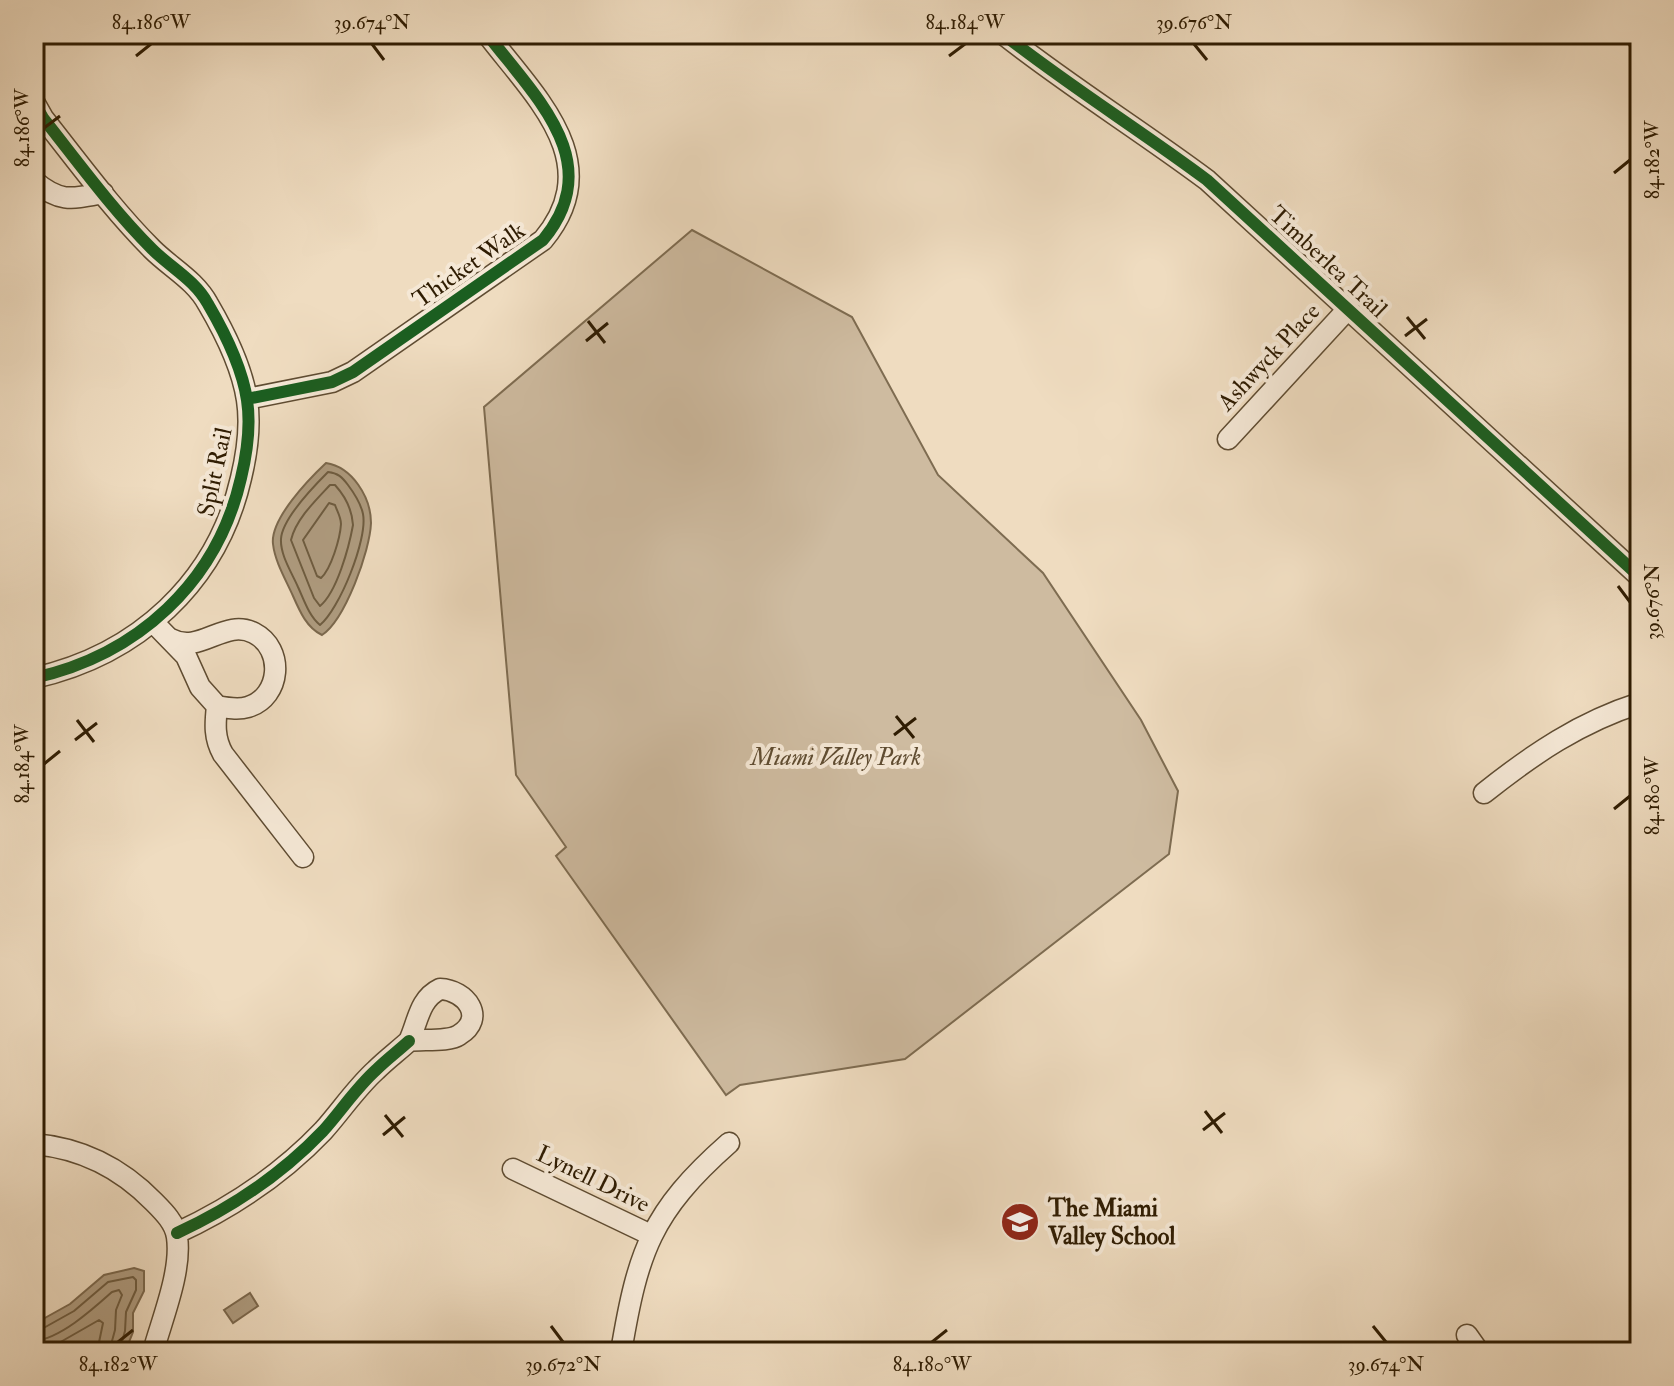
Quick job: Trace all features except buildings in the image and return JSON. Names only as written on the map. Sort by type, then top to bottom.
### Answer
[{"type":"street","name":"Thicket Walk","points":[[247,399],[332,382],[353,372],[543,240],[557,224],[570,186],[570,165],[565,145],[556,125],[487,34]]},
{"type":"street","name":"Timberlea Trail","points":[[1003,34],[1207,180],[1640,577]]},
{"type":"street","points":[[1635,34],[1640,43]]},
{"type":"street","name":"Split Rail","points":[[34,102],[43,118],[154,252],[191,282],[207,300],[225,336],[247,399],[247,454],[224,533],[207,561],[181,594],[153,622],[94,660],[34,678]]},
{"type":"street","points":[[34,181],[57,197],[71,199],[103,193]]},
{"type":"street","name":"Ashwyck Place","points":[[1228,439],[1347,310]]},
{"type":"street","points":[[153,622],[186,656],[200,687],[217,706],[247,708],[269,693],[276,665],[264,640],[253,633],[240,629],[184,645],[171,639]]},
{"type":"street","points":[[1484,793],[1532,755],[1566,734],[1640,703]]},
{"type":"street","points":[[217,706],[216,742],[303,857]]},
{"type":"street","points":[[177,1233],[215,1215],[287,1164],[322,1131],[374,1071],[409,1041]]},
{"type":"street","points":[[621,1352],[631,1294],[651,1235],[681,1189],[729,1143]]},
{"type":"street","points":[[34,1144],[67,1149],[96,1159],[121,1173],[169,1217],[177,1233],[177,1265],[153,1352]]},
{"type":"street","name":"Lynell Drive","points":[[513,1169],[651,1235]]},
{"type":"green space","name":"Miami Valley Park","points":[[692,230],[852,317],[938,475],[1043,573],[1141,720],[1178,791],[1169,854],[905,1059],[740,1085],[726,1095],[556,856],[566,847],[516,775],[484,407]]},
{"type":"water","points":[[326,463],[344,470],[358,485],[368,503],[371,523],[355,584],[339,615],[322,635],[301,614],[278,564],[273,544],[284,512]]},
{"type":"water","points":[[134,1268],[144,1271],[144,1291],[133,1313],[133,1332],[125,1352],[34,1352],[34,1324],[70,1304],[104,1275]]},
{"type":"water","points":[[250,1293],[258,1306],[233,1323],[224,1310]]},
{"type":"cycle path","points":[[247,399],[332,382],[353,372],[543,240],[561,211],[568,184],[567,157],[543,106],[487,34]]},
{"type":"cycle path","points":[[1003,34],[1207,180],[1640,577]]},
{"type":"cycle path","points":[[34,102],[43,118],[123,218],[203,296],[237,363],[245,388],[249,420],[243,469],[229,516],[213,550],[192,581],[167,609],[106,652],[34,678]]},
{"type":"cycle path","points":[[177,1233],[217,1213],[290,1162],[323,1131],[369,1077],[409,1041]]},
{"type":"place","name":"The Miami Valley School","points":[[1020,1222]]}]
